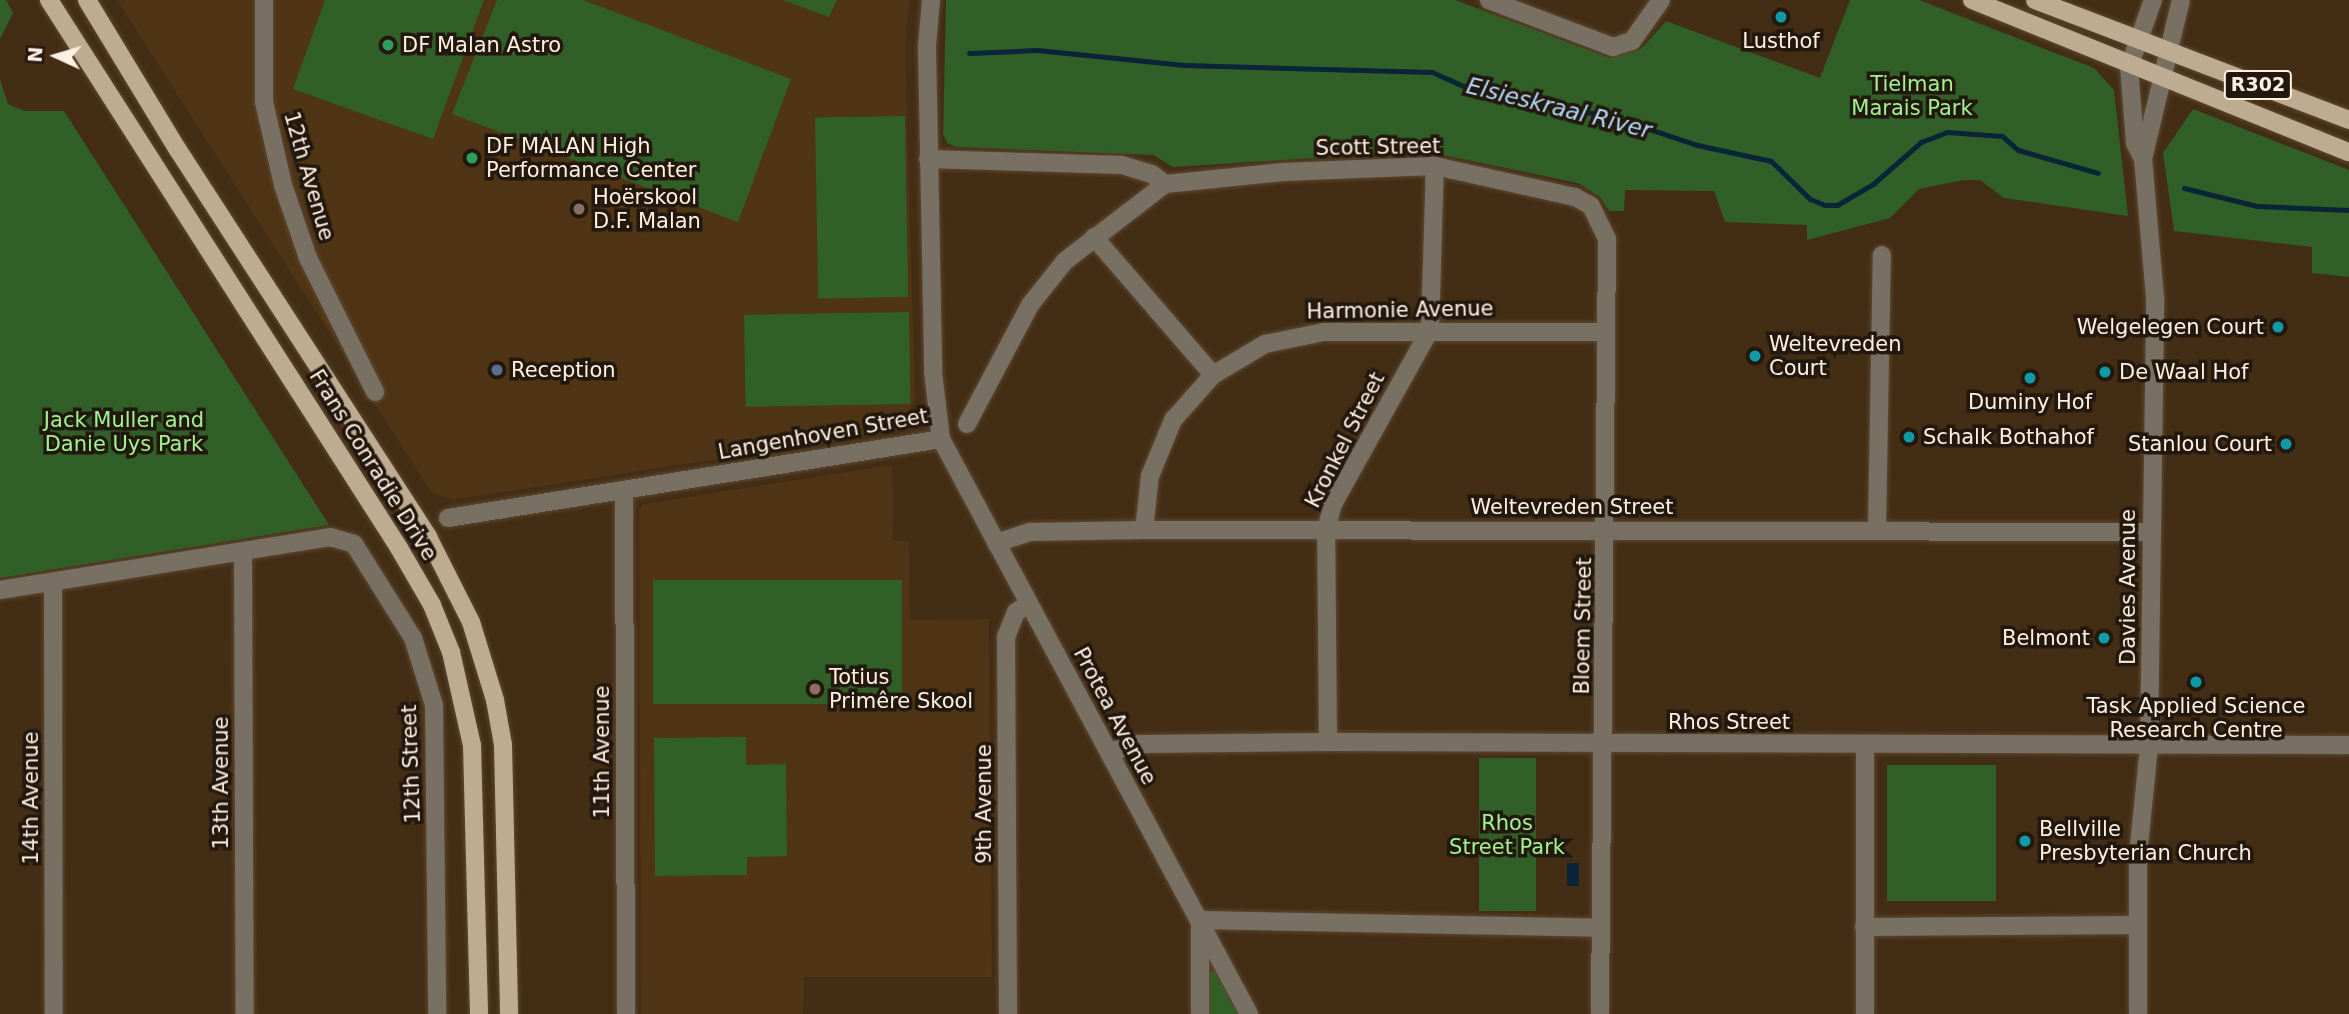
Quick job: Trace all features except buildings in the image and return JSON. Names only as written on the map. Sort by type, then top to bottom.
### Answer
[{"type":"main road","name":"Frans Conradie Drive","points":[[49,0],[399,548],[432,605],[464,699],[474,756],[479,1014]]},
{"type":"main road","name":"Frans Conradie Drive","points":[[87,0],[178,150],[428,537],[471,622],[495,700],[504,755],[509,1014]]},
{"type":"main road","name":"R302","points":[[1972,0],[2129,66],[2349,152]]},
{"type":"main road","name":"R302","points":[[2035,0],[2349,120]]},
{"type":"street","name":"12th Avenue","points":[[264,0],[264,102],[283,185],[308,258],[375,391]]},
{"type":"street","name":"Langenhoven Street","points":[[448,518],[941,439],[934,391],[928,159],[931,0]]},
{"type":"street","points":[[1489,0],[1613,47],[1632,41],[1661,0]]},
{"type":"street","name":"Davies Avenue","points":[[2143,159],[2135,143],[2129,66],[2136,37],[2153,0]]},
{"type":"street","name":"Davies Avenue","points":[[2138,1014],[2140,821],[2150,746],[2150,532],[2155,298],[2143,159],[2159,78],[2181,0]]},
{"type":"street","points":[[928,159],[1122,165],[1152,174],[1165,184],[1065,261],[1030,305],[967,424]]},
{"type":"street","name":"Scott Street","points":[[1165,184],[1283,172],[1435,166],[1575,197],[1591,206],[1607,239]]},
{"type":"street","name":"Kronkel Street","points":[[1328,742],[1326,530],[1333,504],[1430,330],[1435,166]]},
{"type":"street","points":[[1094,237],[1213,375]]},
{"type":"street","name":"Bloem Street","points":[[1600,1014],[1607,529],[1607,239]]},
{"type":"street","points":[[1877,530],[1882,255]]},
{"type":"street","name":"Harmonie Avenue","points":[[1144,530],[1150,476],[1163,438],[1184,404],[1213,375],[1246,352],[1304,333],[1430,330],[1606,332]]},
{"type":"street","name":"Protea Avenue","points":[[941,439],[1249,1014]]},
{"type":"street","name":"11th Avenue","points":[[624,490],[626,1014]]},
{"type":"street","name":"Weltevreden Street","points":[[996,543],[1030,532],[1144,530],[2150,532]]},
{"type":"street","name":"12th Street","points":[[243,552],[345,539],[357,548],[393,602],[429,679],[437,739],[437,1014]]},
{"type":"street","points":[[0,590],[243,552]]},
{"type":"street","name":"13th Avenue","points":[[243,552],[245,1014]]},
{"type":"street","name":"14th Avenue","points":[[53,582],[54,1014]]},
{"type":"street","name":"9th Avenue","points":[[1008,1014],[1006,637],[1016,612],[1029,604]]},
{"type":"street","name":"Rhos Street","points":[[1109,752],[1139,744],[1328,742],[2349,745]]},
{"type":"street","points":[[1865,745],[1865,1014]]},
{"type":"street","points":[[1200,1014],[1200,920],[1601,928]]},
{"type":"street","points":[[1864,927],[2138,925]]},
{"type":"shaded area","name":"Hoërskool D.F. Malan","points":[[117,0],[909,0],[905,46],[915,399],[900,431],[452,500],[431,492]]},
{"type":"shaded area","name":"Totius Primêre Skool","points":[[892,465],[893,540],[909,541],[910,620],[989,619],[992,977],[804,977],[803,1014],[641,1014],[639,509],[643,504]]},
{"type":"green space","points":[[0,0],[6,0],[13,13],[0,39]]},
{"type":"green space","name":"DF Malan Astro","points":[[325,0],[484,0],[433,139],[293,89]]},
{"type":"green space","points":[[497,0],[583,0],[791,79],[738,222],[452,114]]},
{"type":"green space","points":[[783,0],[837,0],[829,17]]},
{"type":"green space","name":"Tielman Marais Park","points":[[946,0],[1455,0],[1610,58],[1641,49],[1666,21],[1820,78],[1850,0],[1919,0],[2094,68],[2114,90],[2128,216],[2004,198],[1980,180],[1964,180],[1919,189],[1890,218],[1807,240],[1807,225],[1725,222],[1714,191],[1625,190],[1624,211],[1609,211],[1600,197],[1578,183],[1424,151],[1173,167],[1153,155],[956,147],[947,143],[943,134]]},
{"type":"green space","name":"Jack Muller and Danie Uys Park","points":[[0,80],[8,104],[24,111],[64,111],[329,525],[0,578]]},
{"type":"green space","points":[[2193,109],[2349,170],[2349,277],[2312,273],[2312,247],[2174,231],[2163,153]]},
{"type":"green space","points":[[905,116],[908,297],[818,299],[815,118]]},
{"type":"green space","points":[[909,312],[911,404],[746,407],[744,315]]},
{"type":"green space","points":[[653,580],[902,580],[902,704],[653,704]]},
{"type":"green space","points":[[746,737],[746,765],[786,764],[787,856],[747,857],[747,875],[655,876],[654,738]]},
{"type":"green space","name":"Rhos Street Park","points":[[1479,758],[1536,758],[1536,911],[1479,911]]},
{"type":"green space","points":[[1887,765],[1996,765],[1996,901],[1887,901]]},
{"type":"green space","points":[[1214,969],[1238,1014],[1209,1014],[1209,974]]},
{"type":"water","points":[[1567,863],[1579,863],[1579,886],[1567,886]]},
{"type":"waterway","name":"Elsieskraal River","points":[[969,53],[1037,50],[1184,65],[1432,72],[1470,89],[1616,118],[1697,145],[1771,161],[1810,199],[1825,205],[1837,205],[1873,184],[1921,142],[1947,132],[2002,136],[2018,150],[2098,173]]},
{"type":"waterway","name":"Elsieskraal River","points":[[2184,188],[2257,206],[2349,210]]},
{"type":"place","name":"Lusthof","points":[[1781,17]]},
{"type":"place","name":"DF Malan Astro","points":[[388,45]]},
{"type":"place","name":"DF MALAN High Performance Center","points":[[472,158]]},
{"type":"place","name":"Hoërskool D.F. Malan","points":[[579,209]]},
{"type":"place","name":"Welgelegen Court","points":[[2278,327]]},
{"type":"place","name":"Weltevreden Court","points":[[1755,356]]},
{"type":"place","name":"Reception","points":[[497,370]]},
{"type":"place","name":"De Waal Hof","points":[[2105,372]]},
{"type":"place","name":"Duminy Hof","points":[[2030,378]]},
{"type":"place","name":"Schalk Bothahof","points":[[1909,437]]},
{"type":"place","name":"Stanlou Court","points":[[2286,444]]},
{"type":"place","name":"Belmont","points":[[2104,638]]},
{"type":"place","name":"Task Applied Science Research Centre","points":[[2196,682]]},
{"type":"place","name":"Totius Primêre Skool","points":[[815,689]]},
{"type":"place","name":"Bellville Presbyterian Church","points":[[2025,841]]}]
